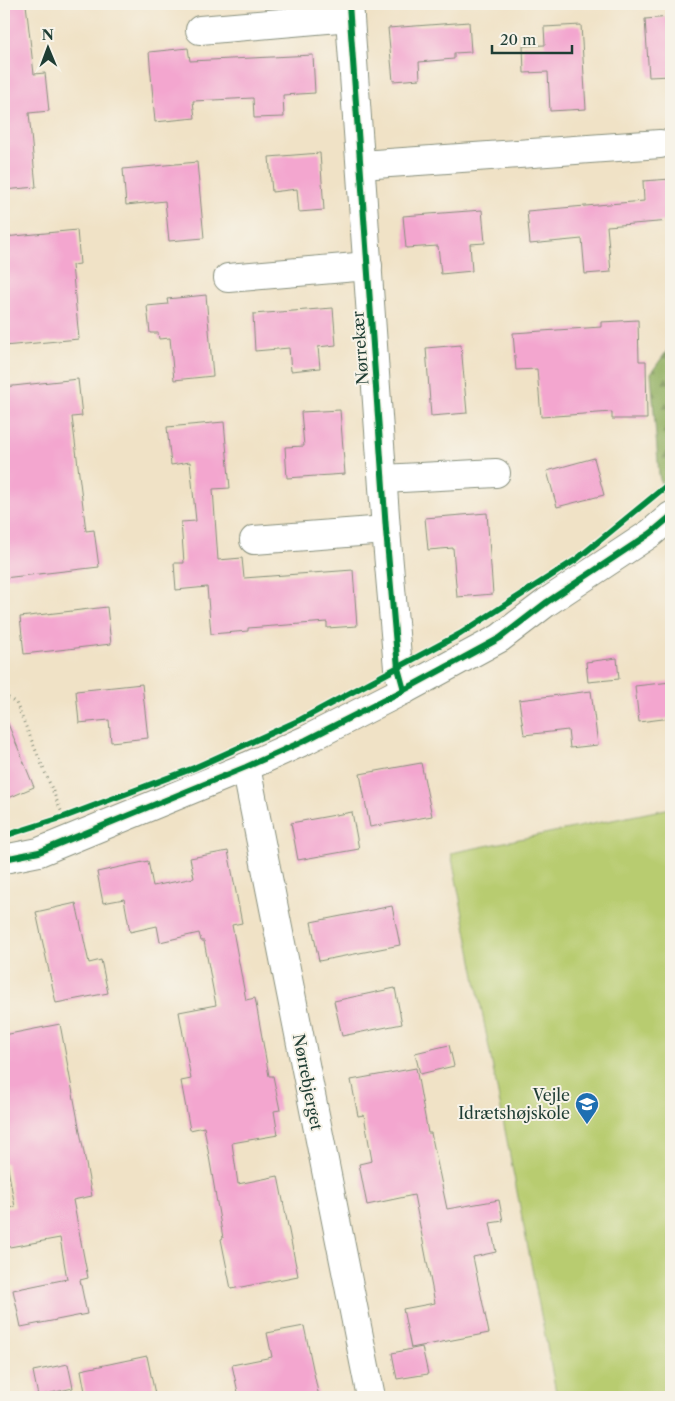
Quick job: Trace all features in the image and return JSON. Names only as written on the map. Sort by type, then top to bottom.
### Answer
[{"type":"street","name":"Nørrekær","points":[[200,30],[350,10],[386,530],[398,668],[404,690]]},
{"type":"street","points":[[360,165],[660,144]]},
{"type":"street","points":[[228,278],[368,266]]},
{"type":"street","points":[[383,479],[496,473]]},
{"type":"street","points":[[254,540],[386,530]]},
{"type":"street","points":[[4,859],[40,852],[246,768],[306,740],[500,638],[547,602],[665,530]]},
{"type":"street","name":"Nørrebjerget","points":[[246,768],[371,1397]]},
{"type":"path","points":[[4,695],[16,702],[64,817]]},
{"type":"path","points":[[55,820],[73,814]]},
{"type":"green space","points":[[671,345],[671,494],[665,500],[659,475],[651,373]]},
{"type":"green space","name":"Vejle Idrætshøjskole","points":[[671,808],[671,1397],[557,1397],[451,853]]},
{"type":"building","points":[[4,4],[26,4],[34,74],[45,73],[49,111],[29,113],[36,187],[4,190]]},
{"type":"building","points":[[671,17],[671,76],[649,77],[645,19]]},
{"type":"building","points":[[469,22],[471,52],[454,53],[454,59],[419,62],[420,79],[393,81],[388,28]]},
{"type":"building","points":[[581,25],[586,109],[550,111],[548,72],[524,73],[523,46],[545,45],[544,27]]},
{"type":"building","points":[[188,48],[190,61],[313,55],[315,93],[283,95],[284,117],[254,118],[253,98],[193,101],[195,118],[155,122],[149,52]]},
{"type":"building","points":[[320,153],[324,210],[299,212],[297,189],[272,192],[269,157]]},
{"type":"building","points":[[197,162],[204,238],[169,241],[165,201],[126,205],[123,169]]},
{"type":"building","points":[[671,179],[671,221],[607,226],[611,272],[585,274],[582,239],[530,244],[527,211],[644,201],[643,181]]},
{"type":"building","points":[[482,210],[485,243],[470,244],[472,271],[441,274],[438,246],[406,248],[403,216]]},
{"type":"building","points":[[77,230],[80,264],[72,265],[79,339],[4,346],[4,237]]},
{"type":"building","points":[[206,295],[213,376],[174,380],[170,338],[159,339],[158,333],[150,333],[147,306],[168,304],[167,299]]},
{"type":"building","points":[[333,308],[336,345],[318,347],[320,368],[291,371],[289,348],[255,351],[253,314]]},
{"type":"building","points":[[638,320],[639,361],[646,361],[647,419],[612,419],[612,412],[541,417],[537,369],[516,370],[513,333],[601,327],[601,322]]},
{"type":"building","points":[[461,345],[467,413],[431,416],[426,348]]},
{"type":"building","points":[[78,379],[82,416],[72,417],[86,531],[94,530],[99,567],[4,578],[4,387]]},
{"type":"building","points":[[340,410],[345,474],[287,478],[285,447],[304,446],[301,412]]},
{"type":"building","points":[[224,422],[230,488],[213,489],[218,560],[242,558],[244,578],[353,570],[357,626],[327,628],[327,622],[248,628],[248,631],[211,634],[207,587],[176,590],[174,563],[184,563],[181,522],[196,521],[190,462],[171,465],[167,427]]},
{"type":"building","points":[[594,458],[604,495],[557,507],[547,471]]},
{"type":"building","points":[[487,513],[493,594],[457,597],[453,548],[428,550],[425,518]]},
{"type":"building","points":[[107,607],[111,644],[24,654],[20,617]]},
{"type":"building","points":[[617,658],[619,679],[588,682],[586,662]]},
{"type":"building","points":[[671,682],[671,718],[639,722],[635,686]]},
{"type":"building","points":[[142,684],[148,738],[111,742],[109,720],[79,723],[76,691]]},
{"type":"building","points":[[591,691],[598,745],[570,748],[568,730],[524,735],[519,700]]},
{"type":"building","points":[[4,714],[34,787],[4,800]]},
{"type":"building","points":[[421,763],[432,816],[370,827],[360,774]]},
{"type":"building","points":[[352,812],[359,849],[298,860],[291,823]]},
{"type":"building","points":[[228,851],[242,923],[232,925],[246,1000],[255,998],[269,1076],[273,1076],[280,1110],[274,1111],[278,1135],[232,1143],[238,1184],[278,1176],[298,1276],[231,1289],[221,1239],[223,1238],[204,1127],[190,1130],[181,1081],[191,1079],[179,1012],[216,1005],[204,941],[201,941],[199,933],[160,942],[157,926],[130,932],[124,899],[103,903],[97,872],[148,861],[153,886],[194,878],[190,858]]},
{"type":"building","points":[[76,903],[89,963],[101,960],[108,993],[56,1003],[36,912]]},
{"type":"building","points":[[392,906],[400,945],[319,961],[311,922]]},
{"type":"building","points":[[395,988],[402,1024],[342,1036],[334,1001]]},
{"type":"building","points":[[60,1024],[92,1196],[73,1200],[88,1278],[80,1280],[87,1314],[21,1327],[13,1290],[67,1279],[60,1238],[4,1248],[4,1209],[15,1207],[7,1163],[4,1163],[4,1035]]},
{"type":"building","points":[[449,1045],[454,1066],[420,1074],[415,1053]]},
{"type":"building","points":[[416,1068],[428,1133],[431,1133],[447,1209],[499,1200],[503,1221],[490,1223],[496,1252],[473,1257],[489,1333],[411,1348],[403,1309],[435,1303],[414,1195],[367,1205],[359,1164],[372,1161],[364,1115],[358,1116],[351,1080]]},
{"type":"building","points":[[304,1326],[319,1397],[239,1397],[232,1365],[272,1357],[267,1333]]},
{"type":"building","points":[[422,1347],[428,1374],[397,1379],[392,1353]]},
{"type":"building","points":[[147,1356],[155,1394],[138,1397],[86,1397],[81,1370]]},
{"type":"building","points":[[68,1364],[73,1388],[38,1396],[33,1371]]},
{"type":"cycle path","points":[[349,4],[386,530],[398,668],[404,690]]},
{"type":"cycle path","points":[[4,836],[64,817],[194,768],[300,720],[460,634],[577,559],[671,482]]},
{"type":"cycle path","points":[[4,859],[39,852],[246,767],[306,740],[404,690],[500,638],[547,602],[651,533],[671,516]]},
{"type":"place","name":"Vejle Idrætshøjskole","points":[[587,1125]]}]
